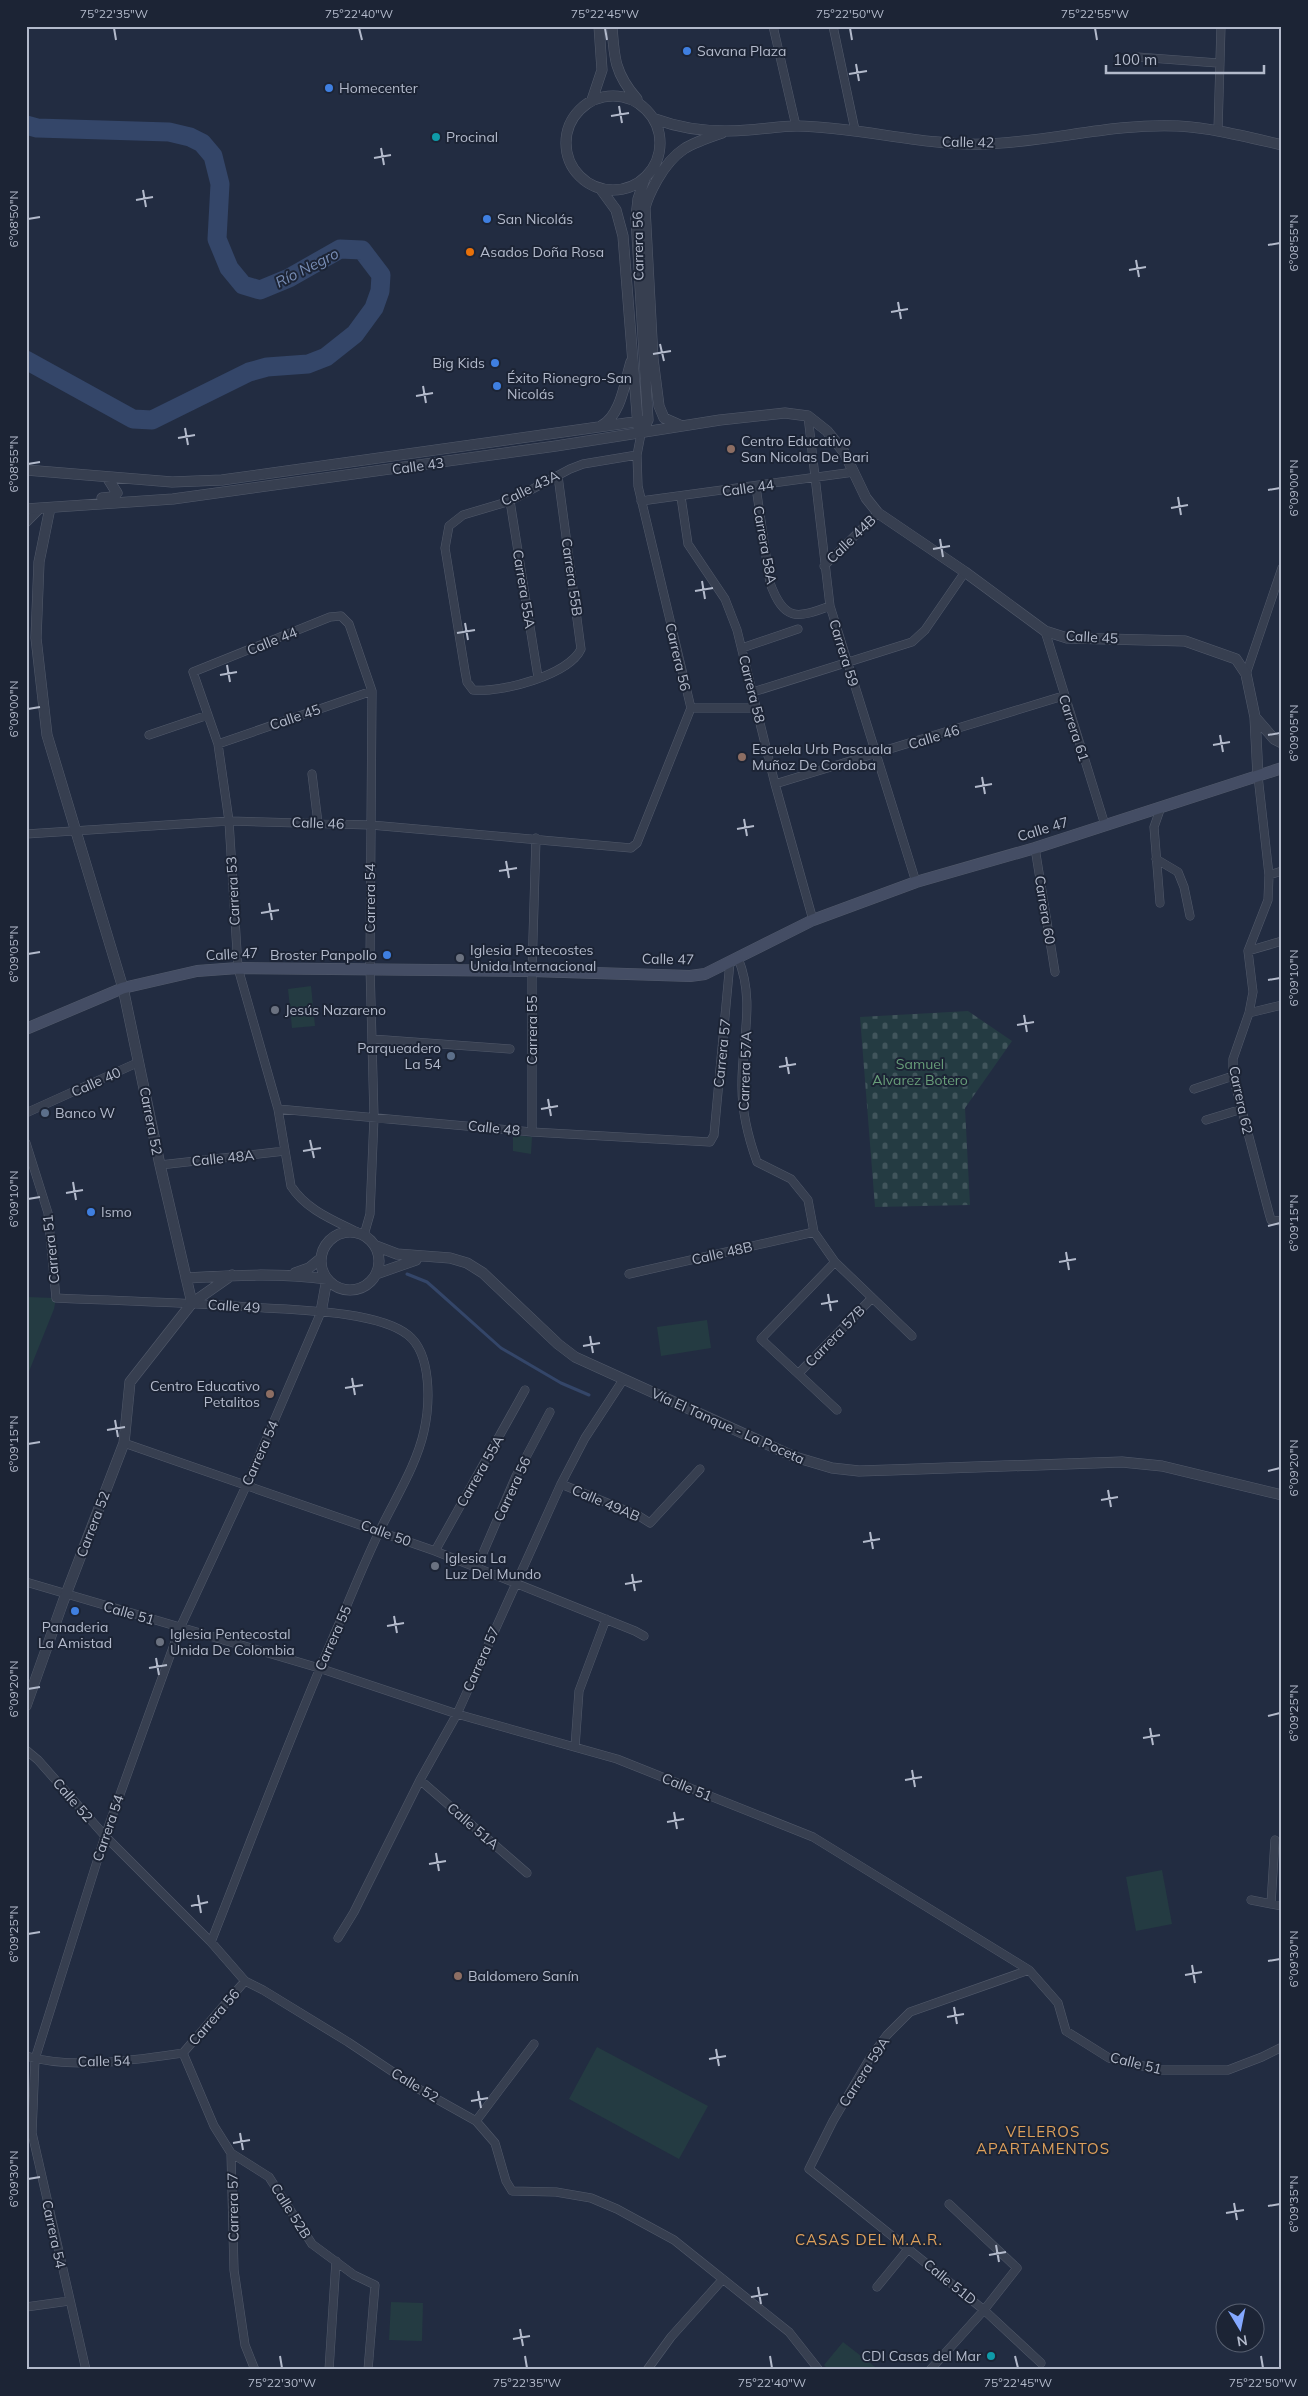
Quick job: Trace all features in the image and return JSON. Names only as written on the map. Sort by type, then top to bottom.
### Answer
[{"type":"main road","name":"Calle 47","points":[[26,1029],[123,988],[197,971],[238,968],[532,971],[696,976],[733,964],[813,920],[916,882],[1036,848],[1282,768]]},
{"type":"street","points":[[592,100],[602,70],[599,26]]},
{"type":"street","points":[[612,26],[617,69],[626,86],[655,119],[661,138],[661,148],[653,169],[635,185],[624,189],[600,188],[586,182],[575,171],[568,158],[565,142],[568,127],[576,113],[592,100],[614,95],[628,97],[641,104]]},
{"type":"street","points":[[773,26],[796,126]]},
{"type":"street","points":[[833,26],[855,130]]},
{"type":"street","points":[[1218,130],[1220,26]]},
{"type":"street","points":[[1137,58],[1218,64]]},
{"type":"street","name":"Calle 42","points":[[655,119],[687,129],[730,131],[796,126],[855,130],[977,144],[1020,141],[1096,130],[1177,126],[1218,130],[1282,146]]},
{"type":"street","points":[[683,427],[664,418],[658,406],[652,341],[645,208],[648,197],[667,162],[673,156],[689,146],[730,131]]},
{"type":"street","name":"Carrera 56","points":[[609,847],[631,848],[637,843],[690,708],[638,486],[637,456],[641,434],[648,420],[636,218],[638,199],[645,178]]},
{"type":"street","name":"Carrera 56","points":[[600,188],[616,210],[620,222],[633,356],[637,422],[641,434]]},
{"type":"street","points":[[595,428],[608,421],[614,412],[633,356]]},
{"type":"street","name":"Calle 43","points":[[26,509],[173,499],[641,434],[760,415],[785,413],[808,416]]},
{"type":"street","name":"Calle 45","points":[[808,416],[827,432],[844,452],[866,498],[878,513],[965,572],[1045,631],[1067,638],[1178,640],[1236,659],[1251,656]]},
{"type":"street","name":"Carrera 59","points":[[808,416],[830,606],[846,663],[916,882]]},
{"type":"street","name":"Calle 43","points":[[26,470],[172,482],[222,480],[648,420]]},
{"type":"street","name":"Calle 43A","points":[[538,678],[524,683],[482,691],[473,690],[467,682],[445,548],[449,526],[455,519],[510,501],[583,464],[637,456]]},
{"type":"street","name":"Calle 44","points":[[641,501],[756,487],[854,472]]},
{"type":"street","name":"Carrera 55B","points":[[538,678],[572,662],[581,649],[558,476]]},
{"type":"street","points":[[68,506],[76,501],[115,496],[117,490],[107,477]]},
{"type":"street","name":"Carrera 58A","points":[[756,487],[770,583],[774,594],[786,610],[796,616],[804,616],[830,606]]},
{"type":"street","name":"Carrera 58","points":[[681,497],[688,544],[725,599],[742,648],[775,784],[813,920]]},
{"type":"street","name":"Carrera 55A","points":[[510,501],[538,678]]},
{"type":"street","points":[[26,523],[45,508]]},
{"type":"street","name":"Carrera 52","points":[[26,1706],[124,1443],[130,1382],[192,1303],[160,1165],[123,988],[47,735],[36,638],[39,562],[45,508]]},
{"type":"street","name":"Calle 44B","points":[[824,566],[878,513]]},
{"type":"street","points":[[1246,674],[1282,568]]},
{"type":"street","points":[[753,692],[912,642],[921,636],[965,572]]},
{"type":"street","name":"Calle 44","points":[[193,672],[330,617],[341,616],[349,624]]},
{"type":"street","name":"Carrera 54","points":[[349,624],[372,691],[370,970],[374,1116],[370,1214],[362,1234]]},
{"type":"street","points":[[742,648],[798,629]]},
{"type":"street","name":"Carrera 61","points":[[1045,631],[1063,696],[1105,825]]},
{"type":"street","points":[[1236,659],[1246,674],[1255,717],[1258,776]]},
{"type":"street","name":"Carrera 53","points":[[193,672],[218,744],[229,820],[238,968],[278,1109],[286,1168],[291,1186],[297,1196],[314,1210],[362,1234]]},
{"type":"street","name":"Calle 45","points":[[218,744],[372,691]]},
{"type":"street","name":"Calle 46","points":[[775,784],[1063,696]]},
{"type":"street","points":[[690,708],[757,708]]},
{"type":"street","points":[[149,735],[208,715]]},
{"type":"street","points":[[1255,717],[1274,739],[1282,743]]},
{"type":"street","points":[[312,774],[318,823]]},
{"type":"street","name":"Carrera 62","points":[[1258,776],[1269,875],[1268,900],[1248,951],[1253,992],[1249,1014],[1233,1059],[1233,1076],[1271,1220],[1282,1221]]},
{"type":"street","points":[[1160,903],[1154,827],[1161,807]]},
{"type":"street","points":[[1145,812],[1154,827]]},
{"type":"street","name":"Calle 46","points":[[26,834],[229,820],[371,825],[536,838],[609,847]]},
{"type":"street","name":"Carrera 55","points":[[532,1132],[532,971],[536,838]]},
{"type":"street","name":"Carrera 60","points":[[1036,848],[1055,972]]},
{"type":"street","points":[[1156,859],[1178,872],[1184,887],[1190,916]]},
{"type":"street","points":[[1269,875],[1282,871]]},
{"type":"street","points":[[1248,951],[1282,941]]},
{"type":"street","points":[[733,964],[744,977]]},
{"type":"street","name":"Carrera 57A","points":[[733,964],[744,977],[748,999],[742,1085],[744,1121],[757,1162],[791,1179],[808,1200],[814,1232],[835,1262]]},
{"type":"street","name":"Carrera 57","points":[[710,1142],[714,1135],[733,964]]},
{"type":"street","points":[[1249,1014],[1282,1005]]},
{"type":"street","points":[[372,1039],[510,1049]]},
{"type":"street","name":"Calle 40","points":[[26,1113],[139,1062]]},
{"type":"street","points":[[1194,1090],[1233,1076]]},
{"type":"street","name":"Calle 48","points":[[278,1109],[374,1116],[532,1132],[710,1142]]},
{"type":"street","points":[[1206,1120],[1242,1109]]},
{"type":"street","name":"Carrera 51","points":[[26,1143],[48,1214],[56,1298]]},
{"type":"street","name":"Calle 48A","points":[[160,1165],[285,1151]]},
{"type":"street","points":[[291,1274],[309,1268],[320,1259],[326,1244],[331,1238],[346,1232],[362,1234],[376,1246],[379,1260],[376,1274],[367,1285],[353,1290],[339,1288],[327,1279],[323,1273],[320,1259]]},
{"type":"street","name":"Calle 48B","points":[[629,1274],[814,1232]]},
{"type":"street","name":"Vía El Tanque - La Poceta","points":[[376,1246],[397,1254],[424,1258],[450,1258],[467,1263],[483,1273],[565,1350],[588,1364],[795,1457],[832,1468],[883,1470],[1122,1462],[1162,1466],[1282,1495]]},
{"type":"street","name":"Vía El Tanque - La Poceta","points":[[376,1274],[395,1266],[424,1258]]},
{"type":"street","points":[[837,1410],[761,1339],[835,1262],[912,1336]]},
{"type":"street","points":[[186,1278],[291,1274],[327,1279]]},
{"type":"street","points":[[192,1303],[232,1275]]},
{"type":"street","name":"Carrera 54","points":[[86,2370],[68,2301],[32,2133],[35,2059],[105,1836],[180,1628],[247,1484],[321,1312],[327,1279]]},
{"type":"street","name":"Carrera 54","points":[[321,1312],[339,1288]]},
{"type":"street","name":"Calle 49","points":[[56,1298],[192,1303],[321,1312],[380,1322],[394,1326],[408,1335]]},
{"type":"street","name":"Carrera 57B","points":[[799,1374],[872,1298]]},
{"type":"street","name":"Carrera 55","points":[[211,1942],[319,1668],[380,1531],[416,1457],[424,1433],[428,1407],[428,1386],[418,1345],[408,1335]]},
{"type":"street","name":"Carrera 57","points":[[338,1938],[354,1912],[420,1780],[457,1714],[561,1484],[585,1438],[623,1380]]},
{"type":"street","name":"Carrera 55A","points":[[434,1551],[525,1390]]},
{"type":"street","name":"Carrera 56","points":[[477,1567],[516,1476],[550,1412]]},
{"type":"street","name":"Calle 50","points":[[124,1443],[247,1484],[434,1551],[606,1619],[644,1636]]},
{"type":"street","name":"Calle 49AB","points":[[561,1484],[639,1516],[650,1523],[700,1469]]},
{"type":"street","name":"Calle 51","points":[[26,1582],[319,1668],[457,1714],[617,1759],[813,1836],[1029,1970],[1058,2004],[1066,2031],[1109,2058],[1160,2070],[1228,2070],[1262,2058],[1282,2047]]},
{"type":"street","points":[[575,1747],[579,1691],[606,1619]]},
{"type":"street","name":"Calle 52","points":[[26,1750],[38,1760],[105,1836],[211,1942],[245,1981],[348,2042],[417,2088],[476,2121],[495,2143],[506,2181],[512,2190],[556,2192],[590,2198],[618,2210],[674,2240],[789,2332],[819,2370]]},
{"type":"street","name":"Calle 51A","points":[[420,1780],[526,1873]]},
{"type":"street","points":[[1271,1904],[1275,1840]]},
{"type":"street","points":[[1251,1900],[1282,1906]]},
{"type":"street","name":"Carrera 59A","points":[[809,2169],[833,2121],[870,2058],[887,2035],[910,2012],[1029,1970]]},
{"type":"street","name":"Carrera 56","points":[[183,2052],[245,1981]]},
{"type":"street","points":[[476,2121],[534,2044]]},
{"type":"street","name":"Carrera 57","points":[[183,2052],[214,2126],[231,2153],[234,2270],[244,2344],[255,2370]]},
{"type":"street","name":"Calle 54","points":[[26,2056],[48,2062],[130,2061],[183,2052]]},
{"type":"street","name":"Calle 52B","points":[[231,2153],[269,2176],[312,2244],[354,2275],[375,2285],[368,2370]]},
{"type":"street","name":"Calle 51D","points":[[809,2169],[984,2310],[1041,2363]]},
{"type":"street","points":[[930,2370],[984,2310],[1017,2268],[949,2204]]},
{"type":"street","points":[[876,2287],[909,2248]]},
{"type":"street","points":[[329,2370],[336,2261]]},
{"type":"street","points":[[647,2370],[671,2337],[722,2280]]},
{"type":"street","points":[[26,2307],[68,2301]]},
{"type":"green space","points":[[311,986],[315,1026],[292,1028],[288,989]]},
{"type":"green space","name":"Samuel Alvarez Botero","points":[[968,1011],[1012,1041],[965,1108],[970,1205],[875,1207],[860,1017]]},
{"type":"green space","points":[[513,1135],[532,1137],[531,1154],[513,1151]]},
{"type":"green space","points":[[26,1297],[56,1298],[54,1309],[26,1379]]},
{"type":"green space","points":[[707,1320],[711,1348],[661,1356],[657,1327]]},
{"type":"green space","points":[[1162,1870],[1172,1924],[1136,1931],[1126,1877]]},
{"type":"green space","points":[[597,2047],[708,2106],[679,2159],[569,2099]]},
{"type":"green space","points":[[391,2302],[423,2303],[422,2341],[389,2340]]},
{"type":"green space","points":[[843,2342],[879,2370],[829,2370],[824,2365]]},
{"type":"waterway","name":"Río Negro","points":[[26,125],[37,128],[169,132],[190,137],[202,143],[213,156],[220,184],[217,239],[229,268],[243,285],[260,290],[289,278],[340,249],[362,250],[381,275],[380,291],[374,308],[355,334],[326,357],[308,364],[267,367],[249,372],[152,420],[133,419],[26,360]]},
{"type":"waterway","points":[[407,1274],[427,1282],[501,1348],[561,1383],[589,1395]]},
{"type":"place","name":"Savana Plaza","points":[[687,51]]},
{"type":"place","name":"Homecenter","points":[[329,88]]},
{"type":"place","name":"Procinal","points":[[436,137]]},
{"type":"place","name":"San Nicolás","points":[[487,219]]},
{"type":"place","name":"Asados Doña Rosa","points":[[470,252]]},
{"type":"place","name":"Big Kids","points":[[495,363]]},
{"type":"place","name":"Éxito Rionegro-San Nicolás","points":[[497,386]]},
{"type":"place","name":"Centro Educativo San Nicolas De Bari","points":[[731,449]]},
{"type":"place","name":"Escuela Urb Pascuala Muñoz De Cordoba","points":[[742,757]]},
{"type":"place","name":"Broster Panpollo","points":[[387,955]]},
{"type":"place","name":"Iglesia Pentecostes Unida Internacional","points":[[460,958]]},
{"type":"place","name":"Jesús Nazareno","points":[[275,1010]]},
{"type":"place","name":"Parqueadero La 54","points":[[451,1056]]},
{"type":"place","name":"Banco W","points":[[45,1113]]},
{"type":"place","name":"Ismo","points":[[91,1212]]},
{"type":"place","name":"Centro Educativo Petalitos","points":[[270,1394]]},
{"type":"place","name":"Iglesia La Luz Del Mundo","points":[[435,1566]]},
{"type":"place","name":"Panaderia La Amistad","points":[[75,1611]]},
{"type":"place","name":"Iglesia Pentecostal Unida De Colombia","points":[[160,1642]]},
{"type":"place","name":"Baldomero Sanín","points":[[458,1976]]},
{"type":"place","name":"CDI Casas del Mar","points":[[991,2356]]},
{"type":"district","name":"VELEROS APARTAMENTOS","points":[[1043,2140]]},
{"type":"district","name":"CASAS DEL M.A.R.","points":[[869,2240]]}]
